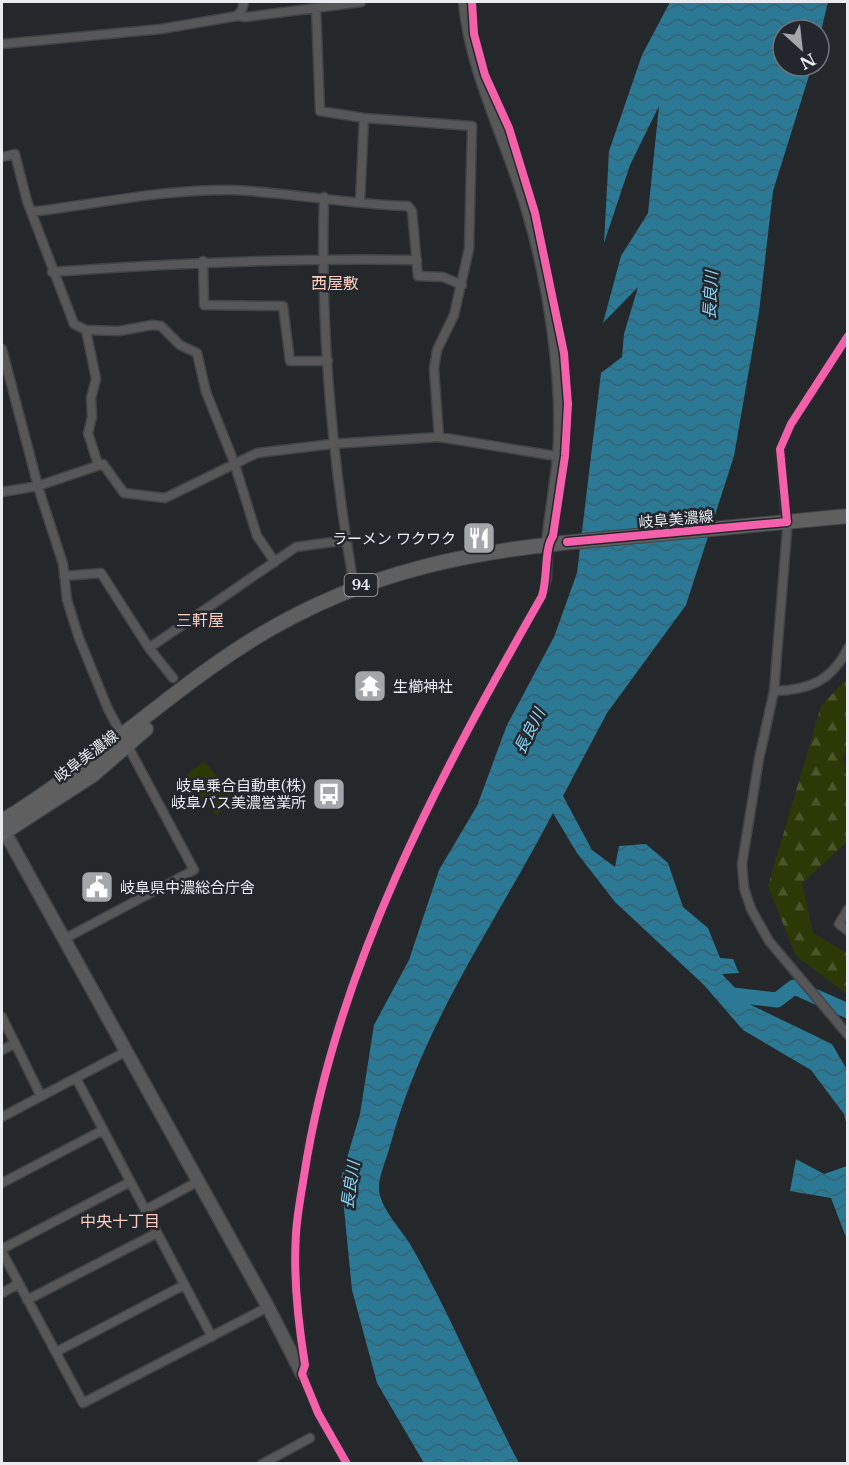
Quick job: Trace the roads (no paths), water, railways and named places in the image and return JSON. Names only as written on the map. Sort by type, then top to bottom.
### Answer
[{"type":"main road","name":"岐阜美濃線","points":[[2,828],[93,774],[180,692],[235,651],[296,615],[354,587],[434,563],[480,553],[567,542],[771,525],[848,516]]},
{"type":"street","points":[[237,16],[244,2]]},
{"type":"street","points":[[2,44],[161,29],[237,16],[246,17],[361,2]]},
{"type":"street","points":[[302,1374],[305,1365],[295,1281],[296,1233],[316,1111],[339,1024],[360,964],[394,882],[453,755],[542,596],[547,578],[548,544],[562,457],[559,370],[542,272],[529,212],[506,142],[477,71],[465,2]]},
{"type":"street","points":[[316,8],[321,111],[364,118],[472,126],[469,249],[454,315],[437,350],[434,369],[439,437]]},
{"type":"street","points":[[360,202],[364,118]]},
{"type":"street","points":[[2,157],[15,154],[31,212],[52,272],[74,324],[86,330],[119,331],[152,325],[161,326],[180,345],[195,350],[217,423],[234,462],[257,536],[275,562]]},
{"type":"street","points":[[31,212],[135,197],[227,190],[286,192],[408,207],[412,211],[418,276],[443,277],[462,285]]},
{"type":"street","points":[[324,198],[322,258],[332,444],[354,587]]},
{"type":"street","points":[[52,272],[203,261],[322,258],[417,260]]},
{"type":"street","points":[[203,261],[204,305],[283,306],[286,310],[290,361],[328,361]]},
{"type":"street","points":[[86,330],[96,379],[91,398],[92,417],[88,433],[98,464]]},
{"type":"street","points":[[848,336],[791,424],[780,449],[787,522],[774,692],[759,759],[742,864],[744,888],[751,909],[769,940],[793,972],[848,1035]]},
{"type":"street","points":[[2,349],[64,576],[67,600],[79,638],[125,742],[194,870],[64,939]]},
{"type":"street","points":[[2,492],[38,486],[98,464],[106,466],[124,493],[165,498],[234,462],[265,451],[439,437],[562,457]]},
{"type":"street","points":[[149,648],[297,548],[347,540]]},
{"type":"street","points":[[64,576],[100,573],[149,648],[173,678]]},
{"type":"street","points":[[774,692],[802,689],[819,683],[832,674],[848,648]]},
{"type":"street","points":[[2,828],[268,1307],[302,1374],[318,1413],[347,1464]]},
{"type":"street","points":[[848,909],[839,924],[848,931]]},
{"type":"street","points":[[2,1017],[41,1096]]},
{"type":"street","points":[[2,1050],[14,1044]]},
{"type":"street","points":[[2,1117],[125,1052]]},
{"type":"street","points":[[76,1078],[212,1337]]},
{"type":"street","points":[[2,1183],[103,1130]]},
{"type":"street","points":[[130,1182],[2,1251],[83,1403],[268,1307]]},
{"type":"street","points":[[145,1210],[197,1182]]},
{"type":"street","points":[[27,1300],[157,1233]]},
{"type":"street","points":[[2,1293],[18,1284]]},
{"type":"street","points":[[56,1352],[184,1285]]},
{"type":"street","points":[[262,1464],[310,1438]]},
{"type":"water","name":"長良川","points":[[670,2],[828,2],[824,18],[771,18],[771,78],[808,78],[773,191],[759,312],[734,456],[686,605],[607,713],[563,796],[592,850],[615,867],[619,846],[646,844],[668,863],[683,907],[708,928],[720,958],[733,959],[739,973],[722,974],[751,1005],[832,1044],[847,1070],[847,1126],[844,1114],[811,1070],[743,1030],[704,985],[615,902],[577,853],[553,813],[462,975],[421,1058],[404,1101],[380,1179],[379,1190],[383,1204],[425,1271],[519,1463],[424,1463],[377,1383],[352,1290],[341,1178],[360,1114],[374,1025],[409,960],[439,870],[477,806],[507,725],[554,637],[577,573],[601,373],[622,357],[624,334],[638,287],[603,323],[621,256],[648,213],[659,106],[630,165],[604,243],[609,151],[642,55]]},
{"type":"water","points":[[796,1159],[824,1174],[847,1166],[847,1240],[831,1198],[790,1191]]},
{"type":"waterway","points":[[725,994],[777,1000],[794,987],[848,1011]]},
{"type":"place","name":"ラーメン ワクワク","points":[[479,538]]},
{"type":"place","name":"生櫛神社","points":[[370,686]]},
{"type":"place","name":"岐阜乗合自動車(株) 岐阜バス美濃営業所","points":[[329,794]]},
{"type":"place","name":"岐阜県中濃総合庁舎","points":[[97,887]]},
{"type":"district","name":"西屋敷","points":[[335,283]]},
{"type":"district","name":"三軒屋","points":[[200,620]]},
{"type":"district","name":"中央十丁目","points":[[120,1221]]}]
